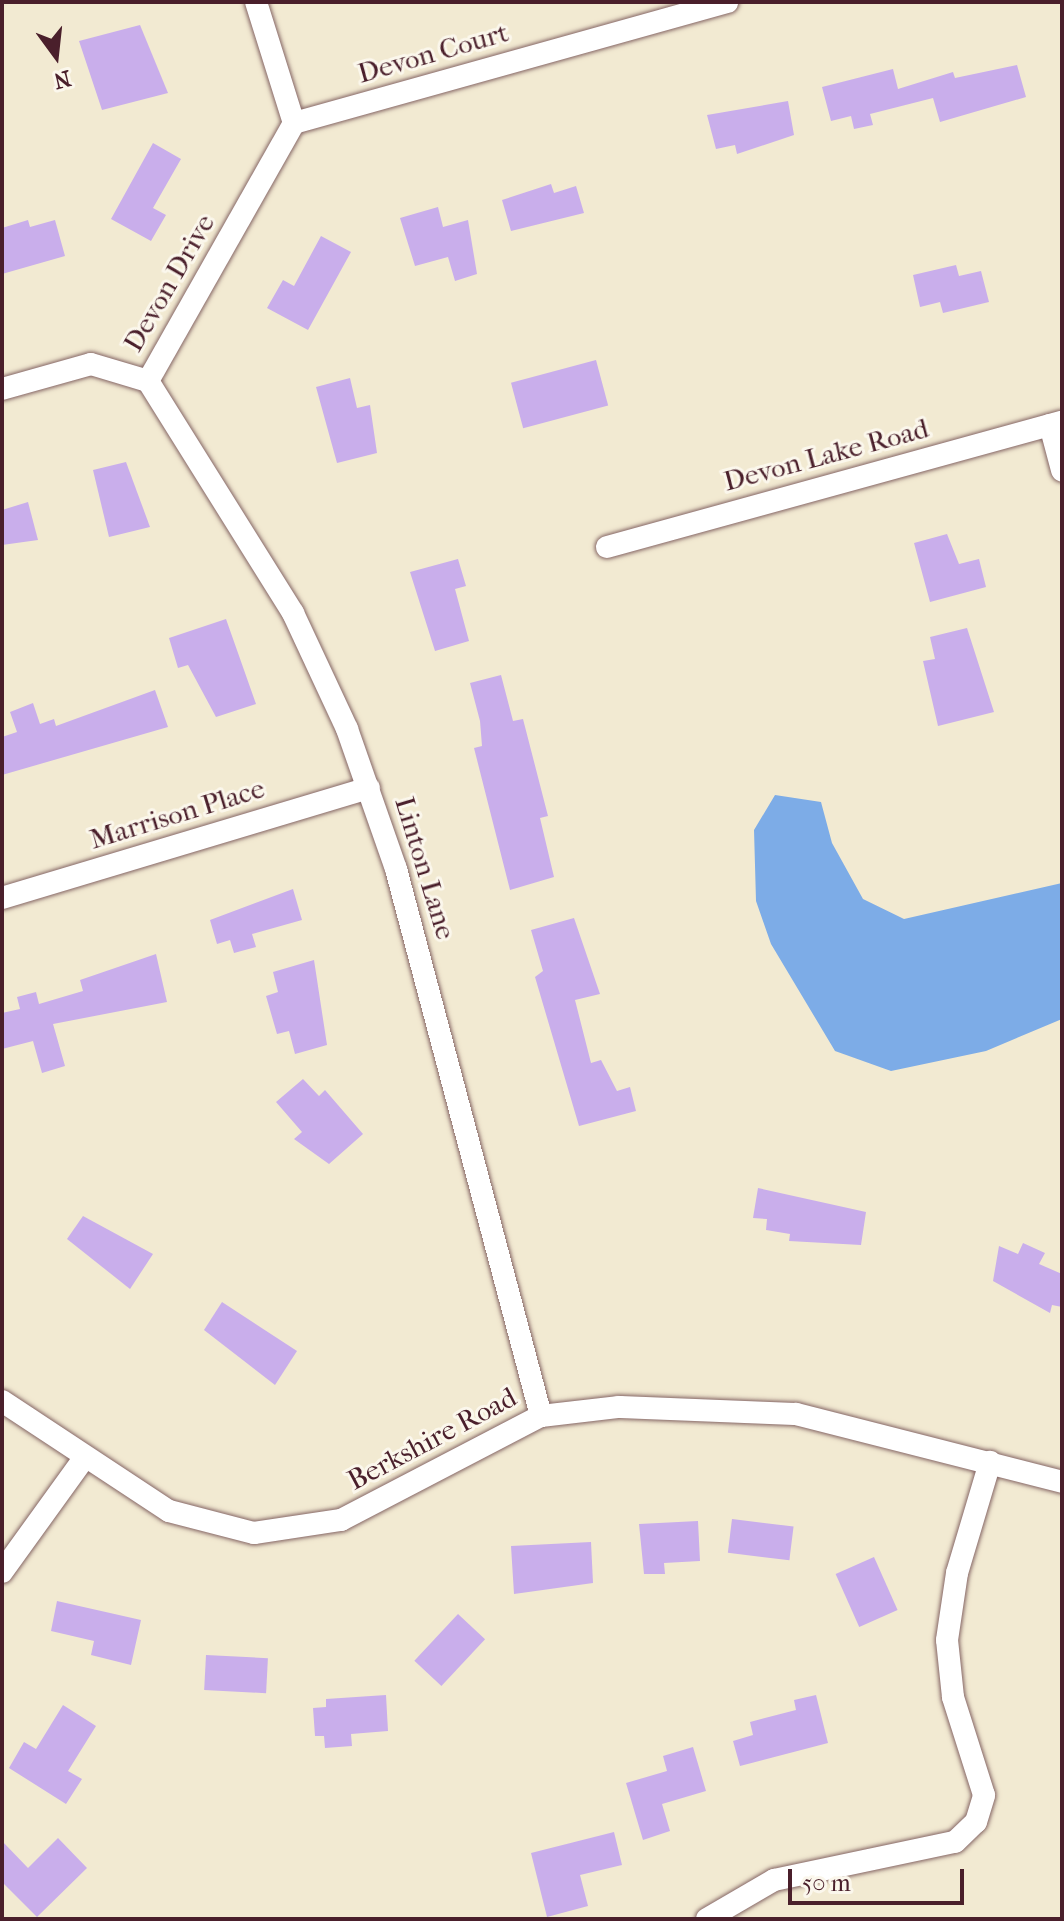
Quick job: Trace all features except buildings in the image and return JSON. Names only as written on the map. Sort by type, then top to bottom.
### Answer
[{"type":"street","points":[[256,2],[294,123]]},
{"type":"street","name":"Devon Court","points":[[294,123],[727,2]]},
{"type":"street","name":"Devon Drive","points":[[2,389],[91,364],[148,381],[294,123]]},
{"type":"street","name":"Linton Lane","points":[[148,381],[278,583],[369,788],[541,1416]]},
{"type":"street","points":[[1056,424],[1062,470]]},
{"type":"street","name":"Devon Lake Road","points":[[607,547],[1056,424]]},
{"type":"street","name":"Marrison Place","points":[[2,898],[369,788]]},
{"type":"street","name":"Berkshire Road","points":[[2,1401],[85,1457],[200,1524],[276,1533],[372,1507],[541,1416],[663,1404],[752,1409],[990,1462],[1062,1482]]},
{"type":"street","points":[[2,1572],[85,1457]]},
{"type":"street","points":[[707,1919],[774,1880],[955,1842],[976,1822],[984,1795],[953,1697],[947,1630],[990,1462]]},
{"type":"water","points":[[775,795],[821,802],[832,843],[863,899],[904,919],[1062,883],[1062,1019],[986,1051],[891,1071],[835,1051],[771,944],[756,901],[754,830]]}]
